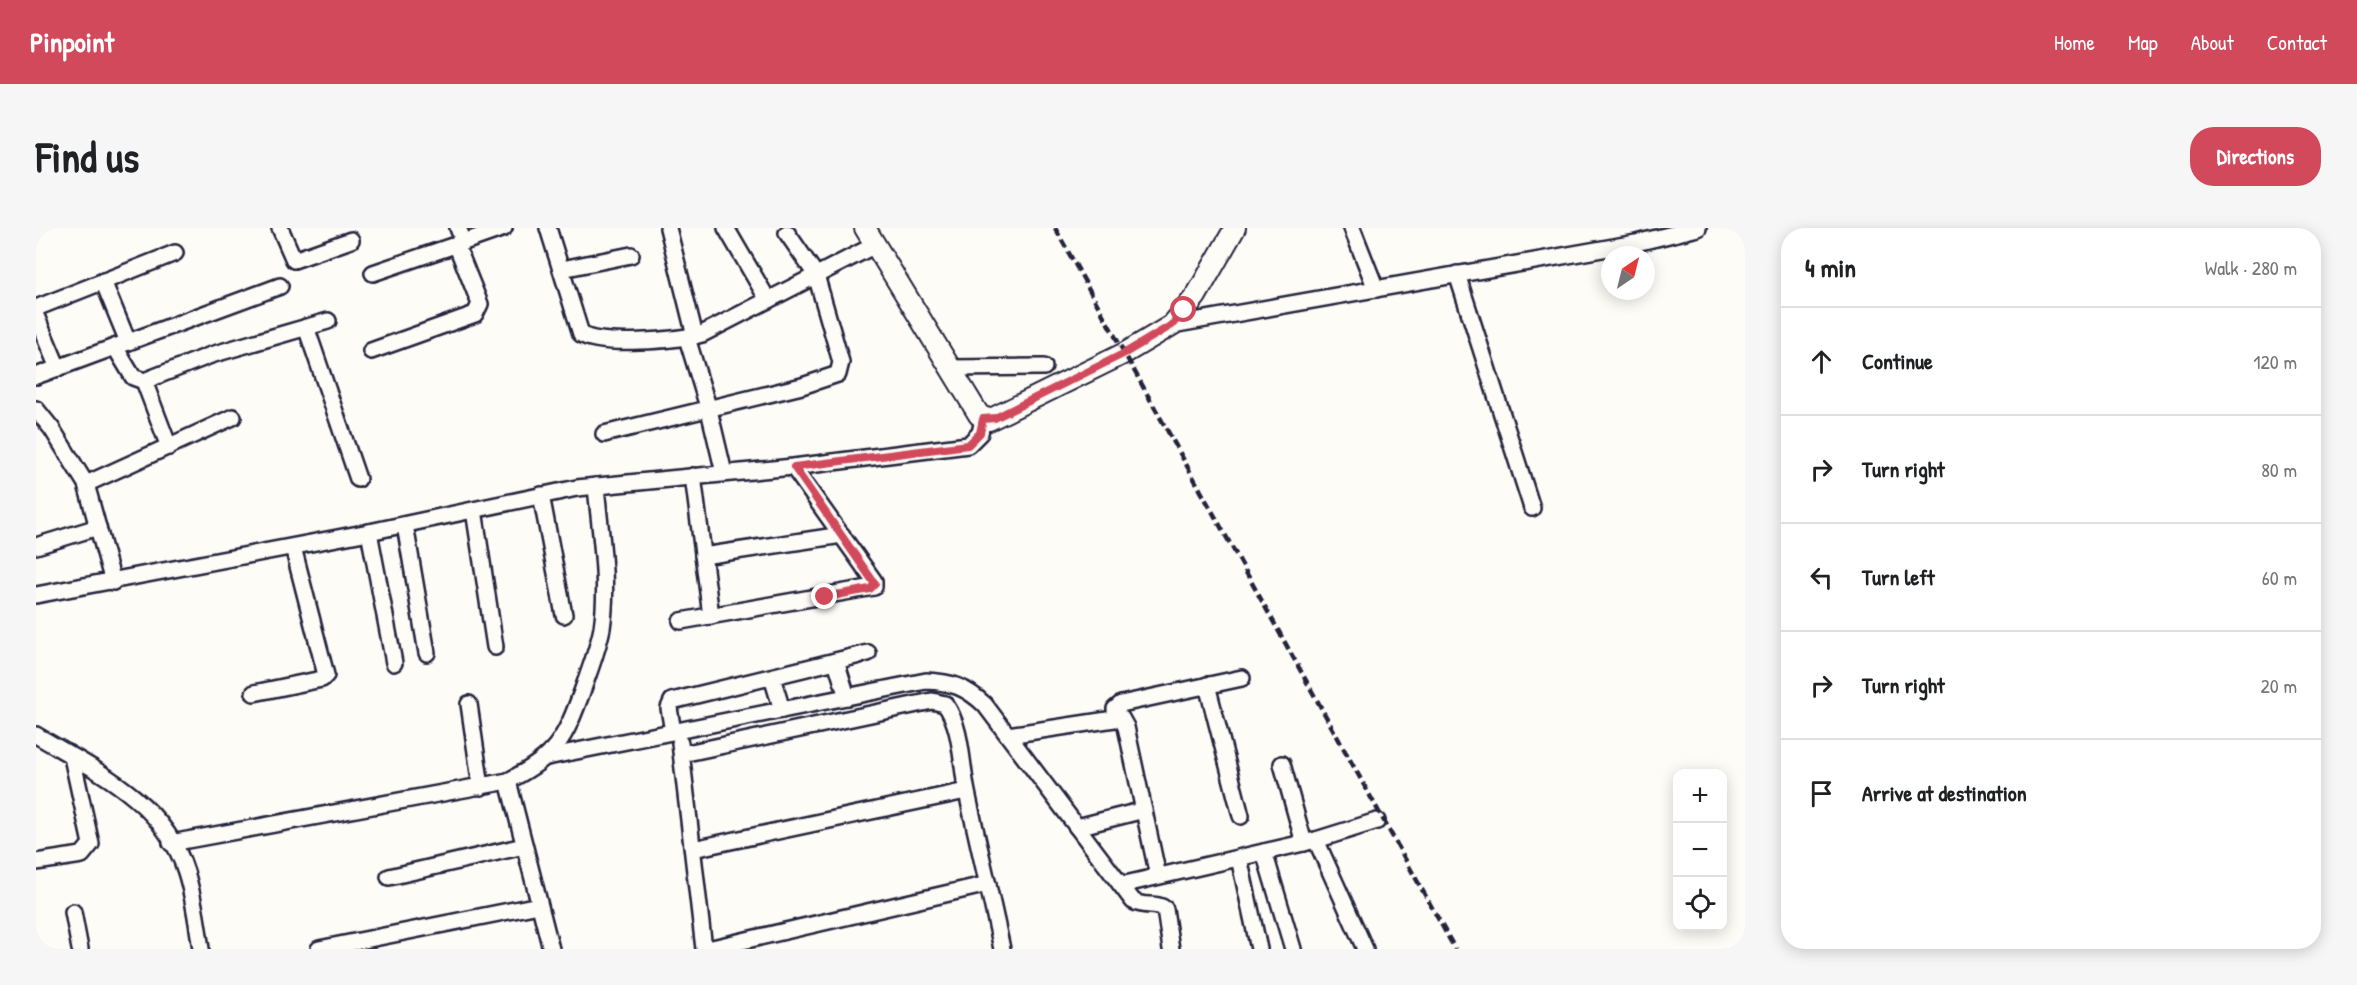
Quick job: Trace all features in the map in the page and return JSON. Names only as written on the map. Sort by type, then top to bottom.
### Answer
[{"type":"main road","points":[[870,236],[949,368],[983,419],[995,418],[1125,353],[1172,325],[1196,296],[1235,228]]},
{"type":"street","points":[[280,228],[294,261],[351,240]]},
{"type":"street","points":[[373,273],[460,238],[504,228]]},
{"type":"street","points":[[548,228],[581,334],[597,341],[691,337],[816,275],[870,236]]},
{"type":"street","points":[[668,228],[691,337],[724,473]]},
{"type":"street","points":[[726,228],[768,300]]},
{"type":"street","points":[[1352,228],[1376,289]]},
{"type":"street","points":[[1172,325],[1457,274],[1635,235],[1698,228]]},
{"type":"street","points":[[604,434],[709,410],[802,386],[838,374],[841,362],[816,275],[787,233]]},
{"type":"street","points":[[371,351],[475,314],[480,310],[460,238]]},
{"type":"street","points":[[36,308],[175,253]]},
{"type":"street","points":[[562,270],[631,255]]},
{"type":"street","points":[[1457,274],[1532,508]]},
{"type":"street","points":[[103,281],[133,377],[144,381],[200,358],[328,321]]},
{"type":"street","points":[[36,376],[280,286]]},
{"type":"street","points":[[36,316],[58,368]]},
{"type":"street","points":[[306,327],[358,478]]},
{"type":"street","points":[[949,368],[1044,367]]},
{"type":"street","points":[[144,381],[169,447]]},
{"type":"street","points":[[36,409],[52,429],[86,484],[113,582]]},
{"type":"street","points":[[86,484],[233,417]]},
{"type":"street","points":[[36,592],[113,582],[405,525],[541,495],[596,486],[794,467],[968,445],[980,433],[983,419]]},
{"type":"street","points":[[36,435],[52,429]]},
{"type":"street","points":[[681,621],[874,587],[874,581],[794,467]]},
{"type":"street","points":[[693,476],[711,616]]},
{"type":"street","points":[[547,757],[568,729],[602,627],[604,588],[596,486]]},
{"type":"street","points":[[541,495],[564,615]]},
{"type":"street","points":[[474,510],[495,647]]},
{"type":"street","points":[[405,525],[427,653]]},
{"type":"street","points":[[36,546],[98,527]]},
{"type":"street","points":[[369,532],[394,663]]},
{"type":"street","points":[[703,556],[842,535]]},
{"type":"street","points":[[254,693],[322,679],[326,675],[293,547]]},
{"type":"street","points":[[868,653],[672,702],[669,708],[682,754],[706,949],[988,884]]},
{"type":"street","points":[[836,661],[847,697]]},
{"type":"street","points":[[771,677],[782,710]]},
{"type":"street","points":[[1116,717],[1115,709],[1121,704],[1242,678]]},
{"type":"street","points":[[171,843],[481,787],[507,781],[547,757],[926,681],[950,682],[968,689],[976,697],[1008,735],[1121,885],[1140,906],[1159,906],[1165,909],[1171,949]]},
{"type":"street","points":[[1207,685],[1241,816]]},
{"type":"street","points":[[682,754],[932,701],[945,704],[952,714],[966,791],[1002,949]]},
{"type":"street","points":[[469,704],[481,787]]},
{"type":"street","points":[[1008,735],[1121,718],[1126,727],[1158,876]]},
{"type":"street","points":[[36,735],[121,786],[156,817],[186,871],[201,949]]},
{"type":"street","points":[[36,862],[82,855],[91,844],[72,757]]},
{"type":"street","points":[[1282,764],[1310,842],[1365,949]]},
{"type":"street","points":[[507,781],[539,905],[546,948]]},
{"type":"street","points":[[693,849],[966,791]]},
{"type":"street","points":[[1077,826],[1144,810]]},
{"type":"street","points":[[1121,885],[1310,842],[1377,821]]},
{"type":"street","points":[[389,877],[524,846]]},
{"type":"street","points":[[1264,852],[1293,949]]},
{"type":"street","points":[[1239,858],[1259,949]]},
{"type":"street","points":[[319,949],[539,905]]},
{"type":"street","points":[[73,912],[80,949]]},
{"type":"railway","points":[[1055,228],[1455,949]]},
{"type":"route","points":[[825,597],[870,589],[875,584],[794,467],[968,445],[976,440],[983,419],[995,418],[1125,353],[1172,325],[1184,310]]}]
